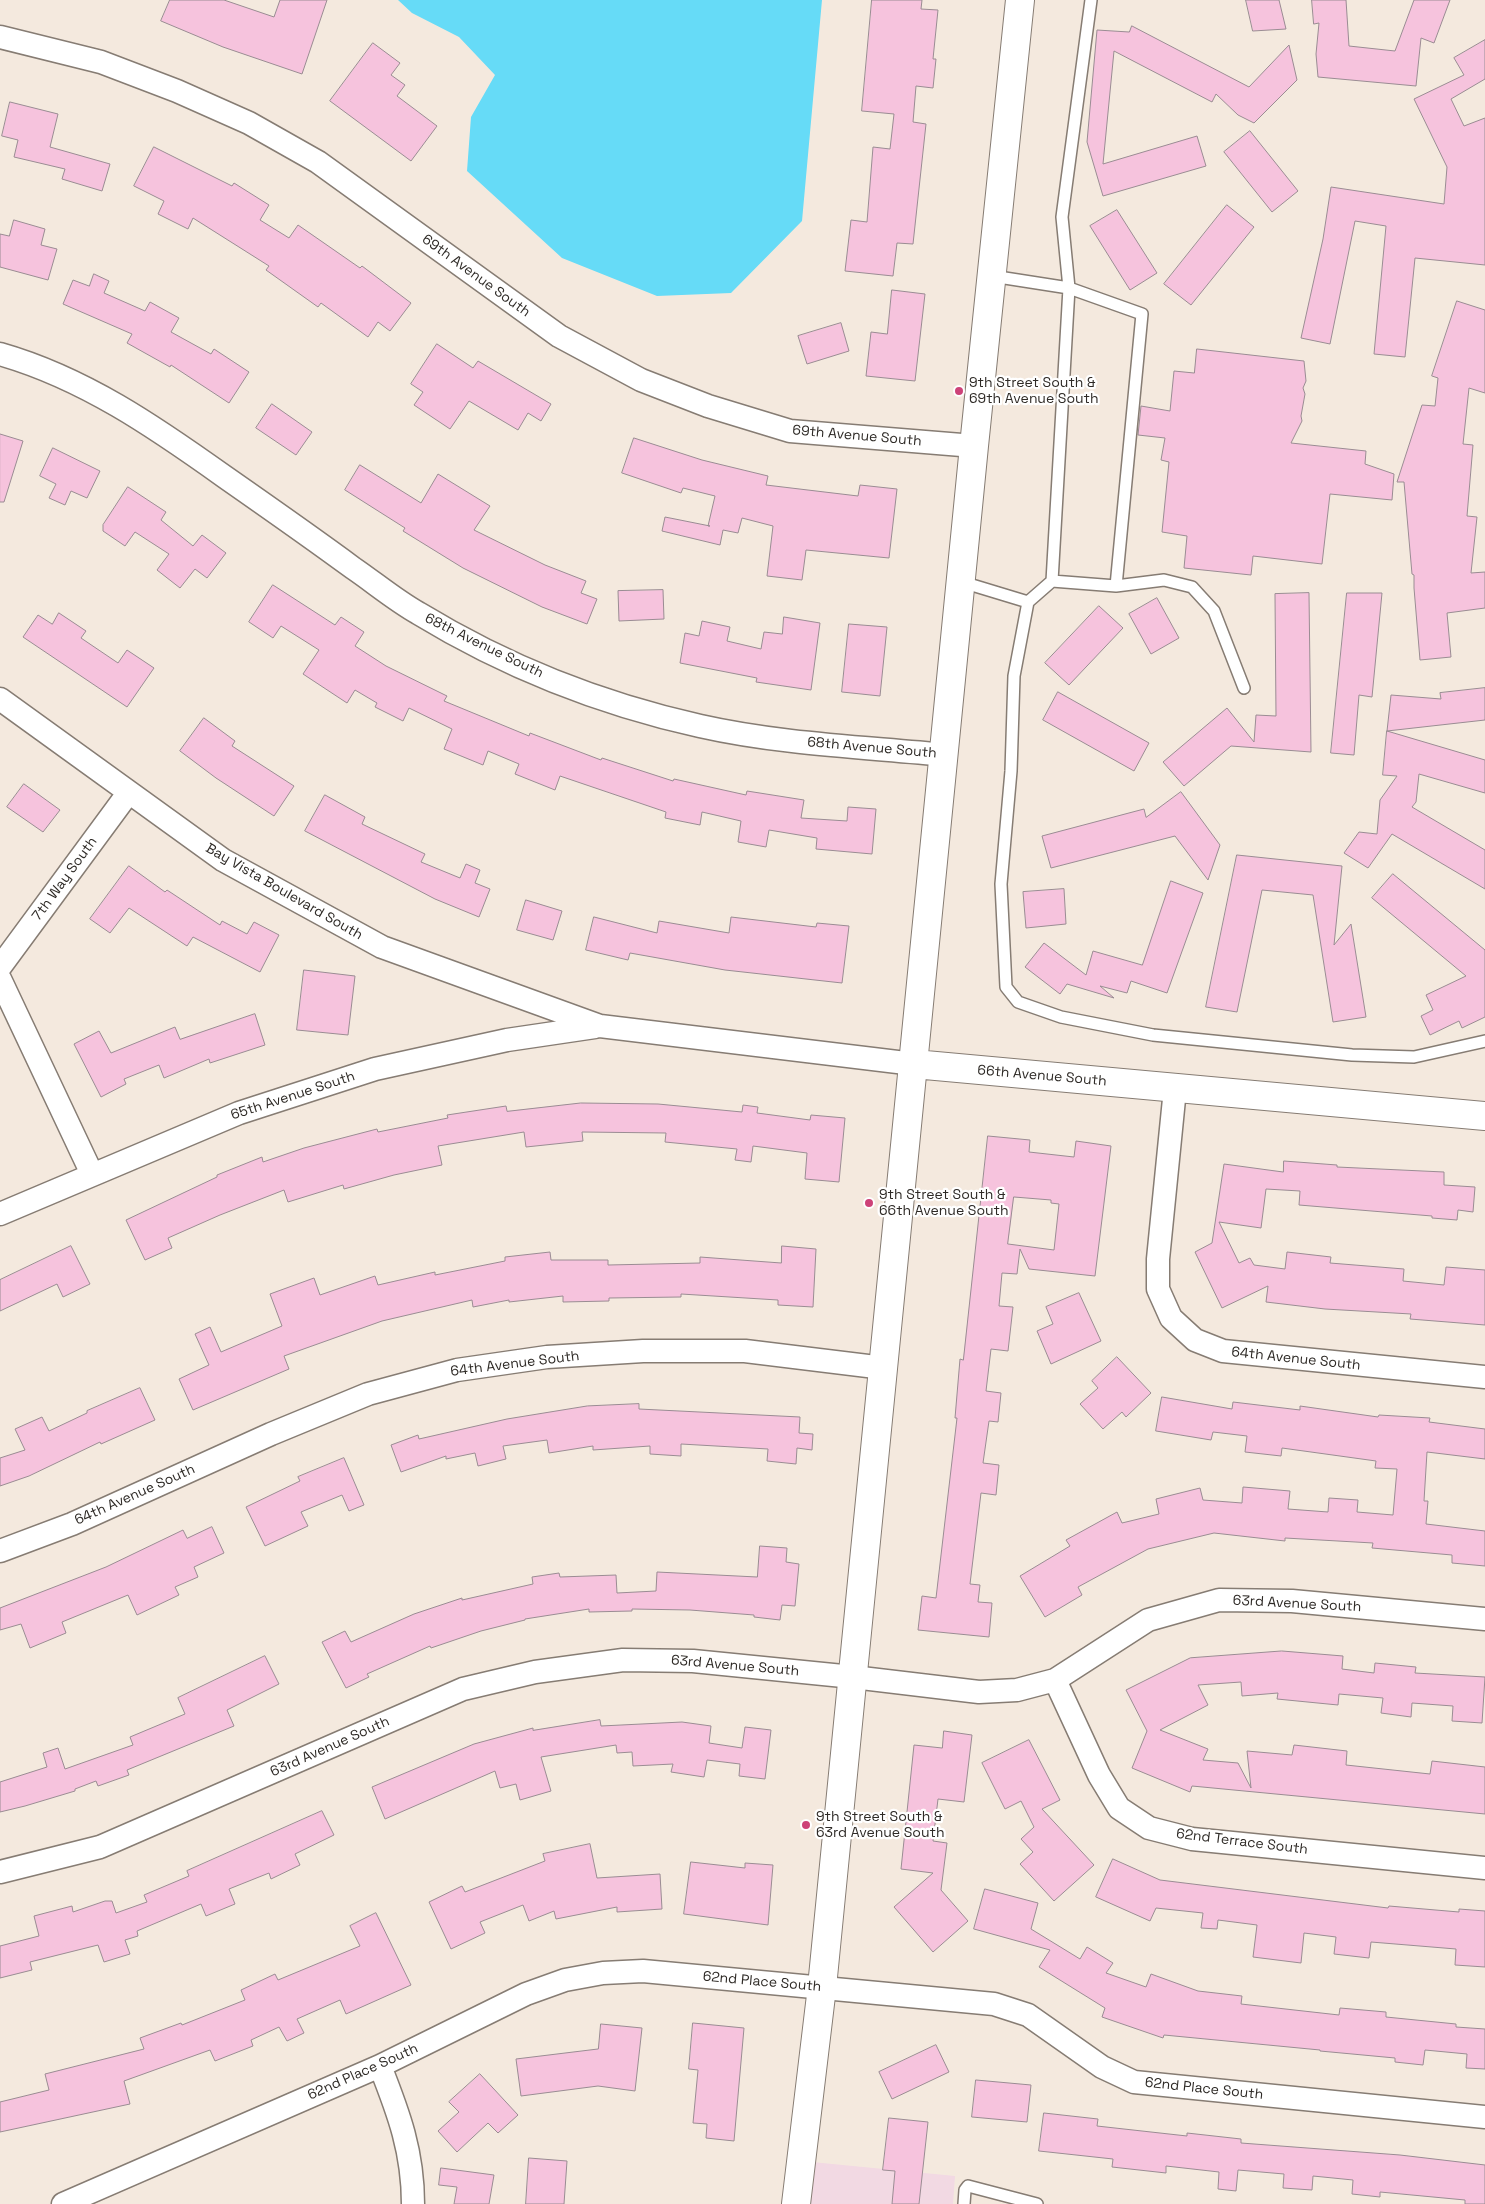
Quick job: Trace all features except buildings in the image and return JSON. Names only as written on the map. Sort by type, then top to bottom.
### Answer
[{"type":"street","points":[[796,2204],[822,1987],[974,446],[1020,0]]},
{"type":"street","name":"69th Avenue South","points":[[0,37],[101,62],[177,91],[249,123],[318,162],[559,336],[640,380],[708,406],[790,431],[974,446]]},
{"type":"street","name":"68th Avenue South","points":[[0,354],[18,359],[87,388],[156,427],[416,613],[480,647],[557,682],[611,703],[702,726],[790,740],[945,754]]},
{"type":"street","name":"Bay Vista Boulevard South","points":[[0,699],[223,860],[382,947],[600,1026]]},
{"type":"street","name":"7th Way South","points":[[0,967],[129,792]]},
{"type":"street","points":[[0,979],[92,1174]]},
{"type":"street","name":"66th Avenue South","points":[[600,1026],[914,1064],[1485,1116]]},
{"type":"street","name":"65th Avenue South","points":[[0,1214],[239,1113],[375,1069],[507,1040],[600,1026]]},
{"type":"street","name":"64th Avenue South","points":[[1175,1088],[1158,1259],[1158,1289],[1171,1318],[1177,1324],[1195,1340],[1223,1351],[1485,1377]]},
{"type":"street","name":"64th Avenue South","points":[[0,1551],[72,1524],[271,1434],[368,1394],[457,1370],[547,1357],[643,1351],[745,1351],[884,1368]]},
{"type":"street","name":"63rd Avenue South","points":[[0,1872],[100,1847],[463,1689],[535,1672],[623,1660],[684,1660],[979,1692],[1017,1690],[1055,1680],[1148,1620],[1219,1600],[1292,1601],[1485,1619]]},
{"type":"street","name":"62nd Terrace South","points":[[1055,1680],[1100,1775],[1119,1808],[1149,1828],[1192,1839],[1485,1868]]},
{"type":"street","name":"62nd Place South","points":[[63,2204],[380,2066],[526,1994],[565,1980],[603,1973],[643,1970],[994,2004],[1028,2015],[1102,2067],[1134,2082],[1485,2117]]},
{"type":"street","points":[[380,2066],[402,2123],[413,2175],[413,2204]]},
{"type":"lane","points":[[1091,0],[1062,217],[1069,288],[1052,581],[1028,602],[1014,676],[1011,771],[1001,884],[1006,987],[1018,1002],[1061,1017],[1153,1035],[1352,1055],[1414,1057],[1485,1041]]},
{"type":"lane","points":[[992,276],[1069,288],[1142,314],[1116,586]]},
{"type":"lane","points":[[1052,581],[1116,586],[1164,580],[1192,587],[1214,611],[1244,688]]},
{"type":"lane","points":[[962,582],[1028,602]]},
{"type":"lane","points":[[964,2204],[965,2190],[968,2186],[1037,2204]]},
{"type":"shaded area","points":[[812,2162],[955,2176],[953,2204],[807,2204]]},
{"type":"water","points":[[398,0],[822,0],[802,221],[731,293],[657,296],[562,258],[467,171],[471,117],[495,75],[459,37],[412,13]]},
{"type":"place","name":"9th Street South & 69th Avenue South","points":[[959,391]]},
{"type":"place","name":"9th Street South & 66th Avenue South","points":[[869,1203]]},
{"type":"place","name":"9th Street South & 63rd Avenue South","points":[[806,1825]]}]
